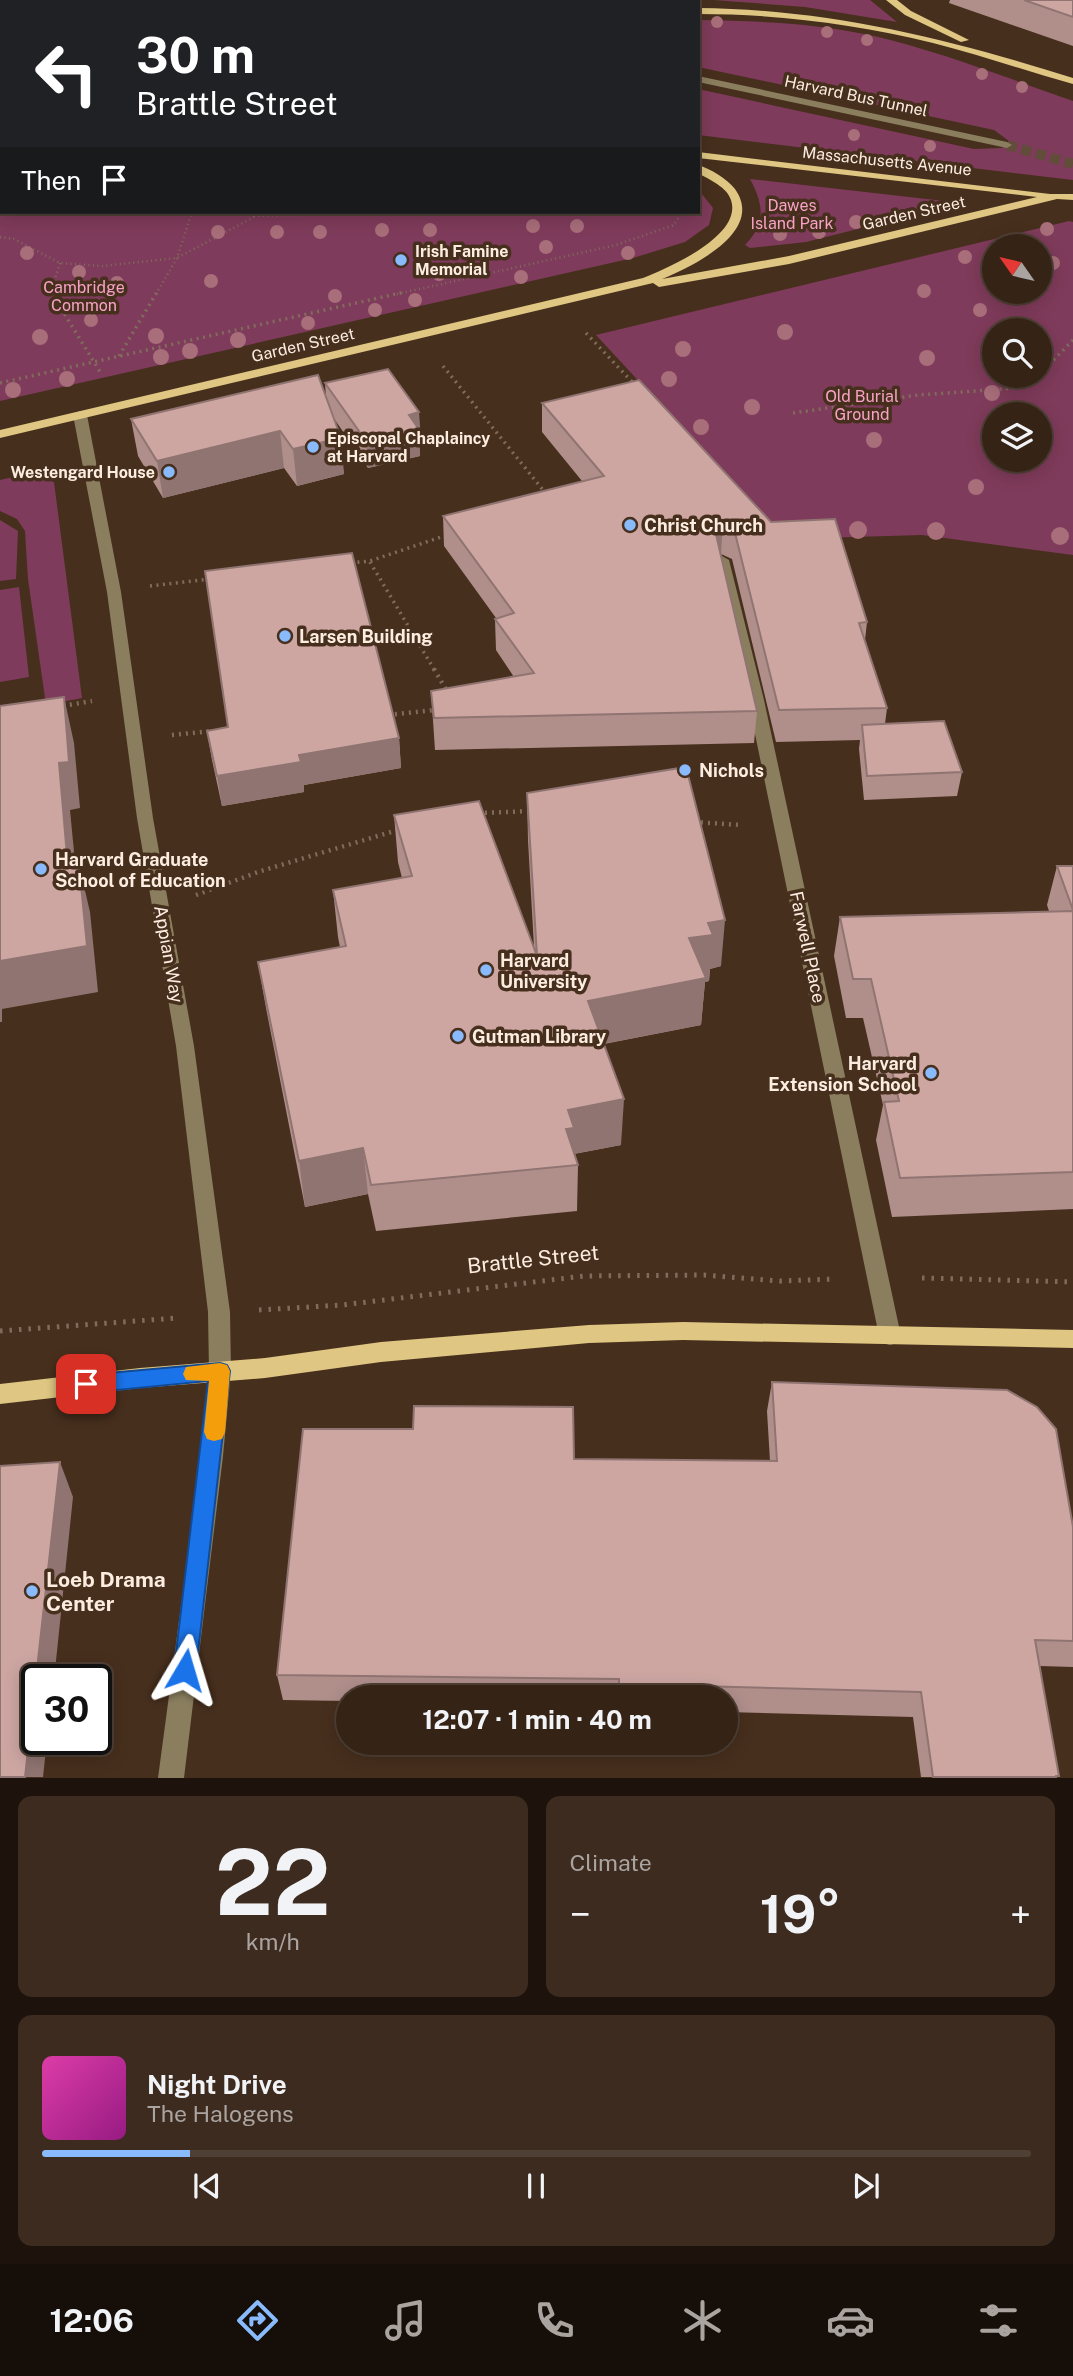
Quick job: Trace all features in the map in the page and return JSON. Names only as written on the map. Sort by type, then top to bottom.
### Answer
[{"type":"main road","points":[[891,0],[945,31],[1073,81]]},
{"type":"main road","points":[[700,11],[781,13],[851,22],[905,33],[1044,71]]},
{"type":"main road","name":"Massachusetts Avenue","points":[[700,155],[1073,198]]},
{"type":"main road","name":"Garden Street","points":[[614,291],[678,268],[709,249],[732,229],[738,213],[734,194],[721,180],[700,169]]},
{"type":"main road","name":"Garden Street","points":[[0,434],[614,291],[789,260],[1057,196]]},
{"type":"main road","points":[[0,1395],[381,1352],[589,1334],[683,1331],[1073,1339]]},
{"type":"street","name":"Harvard Bus Tunnel","points":[[700,79],[1007,145]]},
{"type":"street","name":"Appian Way","points":[[80,415],[114,592],[133,741],[185,1046],[219,1312],[220,1371],[212,1456],[171,1777]]},
{"type":"street","name":"Farwell Place","points":[[722,560],[756,699],[890,1336]]},
{"type":"path","points":[[118,357],[177,258],[191,214]]},
{"type":"path","points":[[242,214],[336,214]]},
{"type":"path","points":[[0,383],[625,242],[674,225],[681,214]]},
{"type":"path","points":[[0,237],[14,239],[60,263],[102,266],[177,258],[257,216]]},
{"type":"path","points":[[60,263],[50,294],[93,362]]},
{"type":"path","points":[[584,331],[639,390]]},
{"type":"path","points":[[1052,361],[1073,340]]},
{"type":"path","points":[[442,365],[552,500]]},
{"type":"path","points":[[793,413],[919,395],[1011,388]]},
{"type":"path","points":[[343,564],[370,561],[448,535]]},
{"type":"path","points":[[370,561],[450,697]]},
{"type":"path","points":[[114,592],[220,578]]},
{"type":"path","points":[[60,707],[82,703]]},
{"type":"path","points":[[376,716],[443,710]]},
{"type":"path","points":[[133,741],[215,731]]},
{"type":"path","points":[[476,814],[537,811]]},
{"type":"path","points":[[684,820],[740,825]]},
{"type":"path","points":[[192,897],[261,872],[406,828]]},
{"type":"path","name":"Brattle Street","points":[[0,1331],[152,1322],[219,1312],[342,1304],[584,1276],[704,1275],[780,1281],[879,1277],[1073,1282]]},
{"type":"green space","points":[[714,0],[870,0],[897,22],[805,7]]},
{"type":"green space","points":[[700,20],[808,25],[874,36],[949,58],[1073,101],[1073,180],[700,135],[700,89],[974,149],[1002,148],[1009,141],[994,130],[700,67]]},
{"type":"green space","name":"Dawes Island Park","points":[[750,179],[957,204],[806,242],[750,248],[745,245],[757,229],[761,214],[758,197]]},
{"type":"green space","name":"Cambridge Common","points":[[700,192],[713,208],[709,225],[685,242],[633,258],[0,401],[0,214],[700,214]]},
{"type":"green space","name":"Old Burial Ground","points":[[1073,222],[1073,555],[922,535],[785,539],[596,335],[982,242],[982,304],[1052,304],[1052,234],[1015,234]]},
{"type":"green space","points":[[26,474],[54,482],[82,698],[46,705],[28,579],[25,531],[17,519],[0,511],[0,480]]},
{"type":"green space","points":[[0,520],[18,531],[16,579],[0,581]]},
{"type":"green space","points":[[19,587],[29,677],[0,682],[0,590]]},
{"type":"building","points":[[1024,0],[1073,0],[1073,17]]},
{"type":"building","points":[[388,369],[419,412],[409,415],[418,428],[366,441],[325,383]]},
{"type":"building","points":[[318,375],[341,438],[293,449],[280,431],[157,461],[131,419]]},
{"type":"building","points":[[639,380],[771,522],[835,519],[867,622],[859,623],[887,708],[779,710],[734,529],[723,523],[715,530],[757,711],[434,718],[431,691],[534,673],[495,619],[514,613],[443,516],[604,476],[542,403]]},
{"type":"building","points":[[352,553],[399,738],[299,755],[301,762],[217,776],[207,731],[228,727],[205,571]]},
{"type":"building","points":[[64,697],[69,762],[59,763],[68,867],[79,865],[87,946],[0,961],[0,706]]},
{"type":"building","points":[[944,721],[962,772],[867,776],[862,725]]},
{"type":"building","name":"Gutman Library","points":[[686,767],[725,920],[708,923],[713,935],[689,938],[706,978],[588,1001],[624,1099],[568,1110],[574,1128],[566,1129],[578,1165],[371,1185],[363,1148],[299,1161],[258,962],[346,946],[333,890],[412,876],[394,815],[479,801],[537,956],[527,793]]},
{"type":"building","points":[[1057,866],[1073,866],[1073,910]]},
{"type":"building","name":"Harvard Extension School","points":[[1073,911],[1073,1172],[900,1178],[884,1102],[899,1101],[871,979],[853,979],[840,917]]},
{"type":"building","points":[[772,1382],[1007,1390],[1037,1407],[1056,1429],[1073,1527],[1073,1641],[1035,1640],[1059,1776],[933,1777],[921,1692],[738,1687],[738,1685],[619,1684],[619,1679],[277,1675],[303,1429],[413,1429],[414,1406],[573,1407],[574,1459],[777,1461]]},
{"type":"building","name":"Loeb Drama Center","points":[[60,1462],[38,1664],[21,1664],[21,1755],[27,1755],[25,1777],[0,1777],[0,1466]]},
{"type":"tunnel","points":[[1007,145],[1073,164]]},
{"type":"slow traffic","points":[[193,1374],[220,1371],[214,1432]]},
{"type":"place","name":"Irish Famine Memorial","points":[[401,260]]},
{"type":"place","name":"Episcopal Chaplaincy at Harvard","points":[[313,447]]},
{"type":"place","name":"Westengard House","points":[[169,472]]},
{"type":"place","name":"Christ Church","points":[[630,525]]},
{"type":"place","name":"Larsen Building","points":[[285,636]]},
{"type":"place","name":"Nichols","points":[[685,770]]},
{"type":"place","name":"Harvard Graduate School of Education","points":[[41,869]]},
{"type":"place","name":"Harvard University","points":[[486,970]]},
{"type":"place","name":"Gutman Library","points":[[458,1036]]},
{"type":"place","name":"Harvard Extension School","points":[[931,1073]]},
{"type":"place","name":"Loeb Drama Center","points":[[32,1591]]},
{"type":"route","points":[[86,1384],[220,1371],[185,1670]]}]
